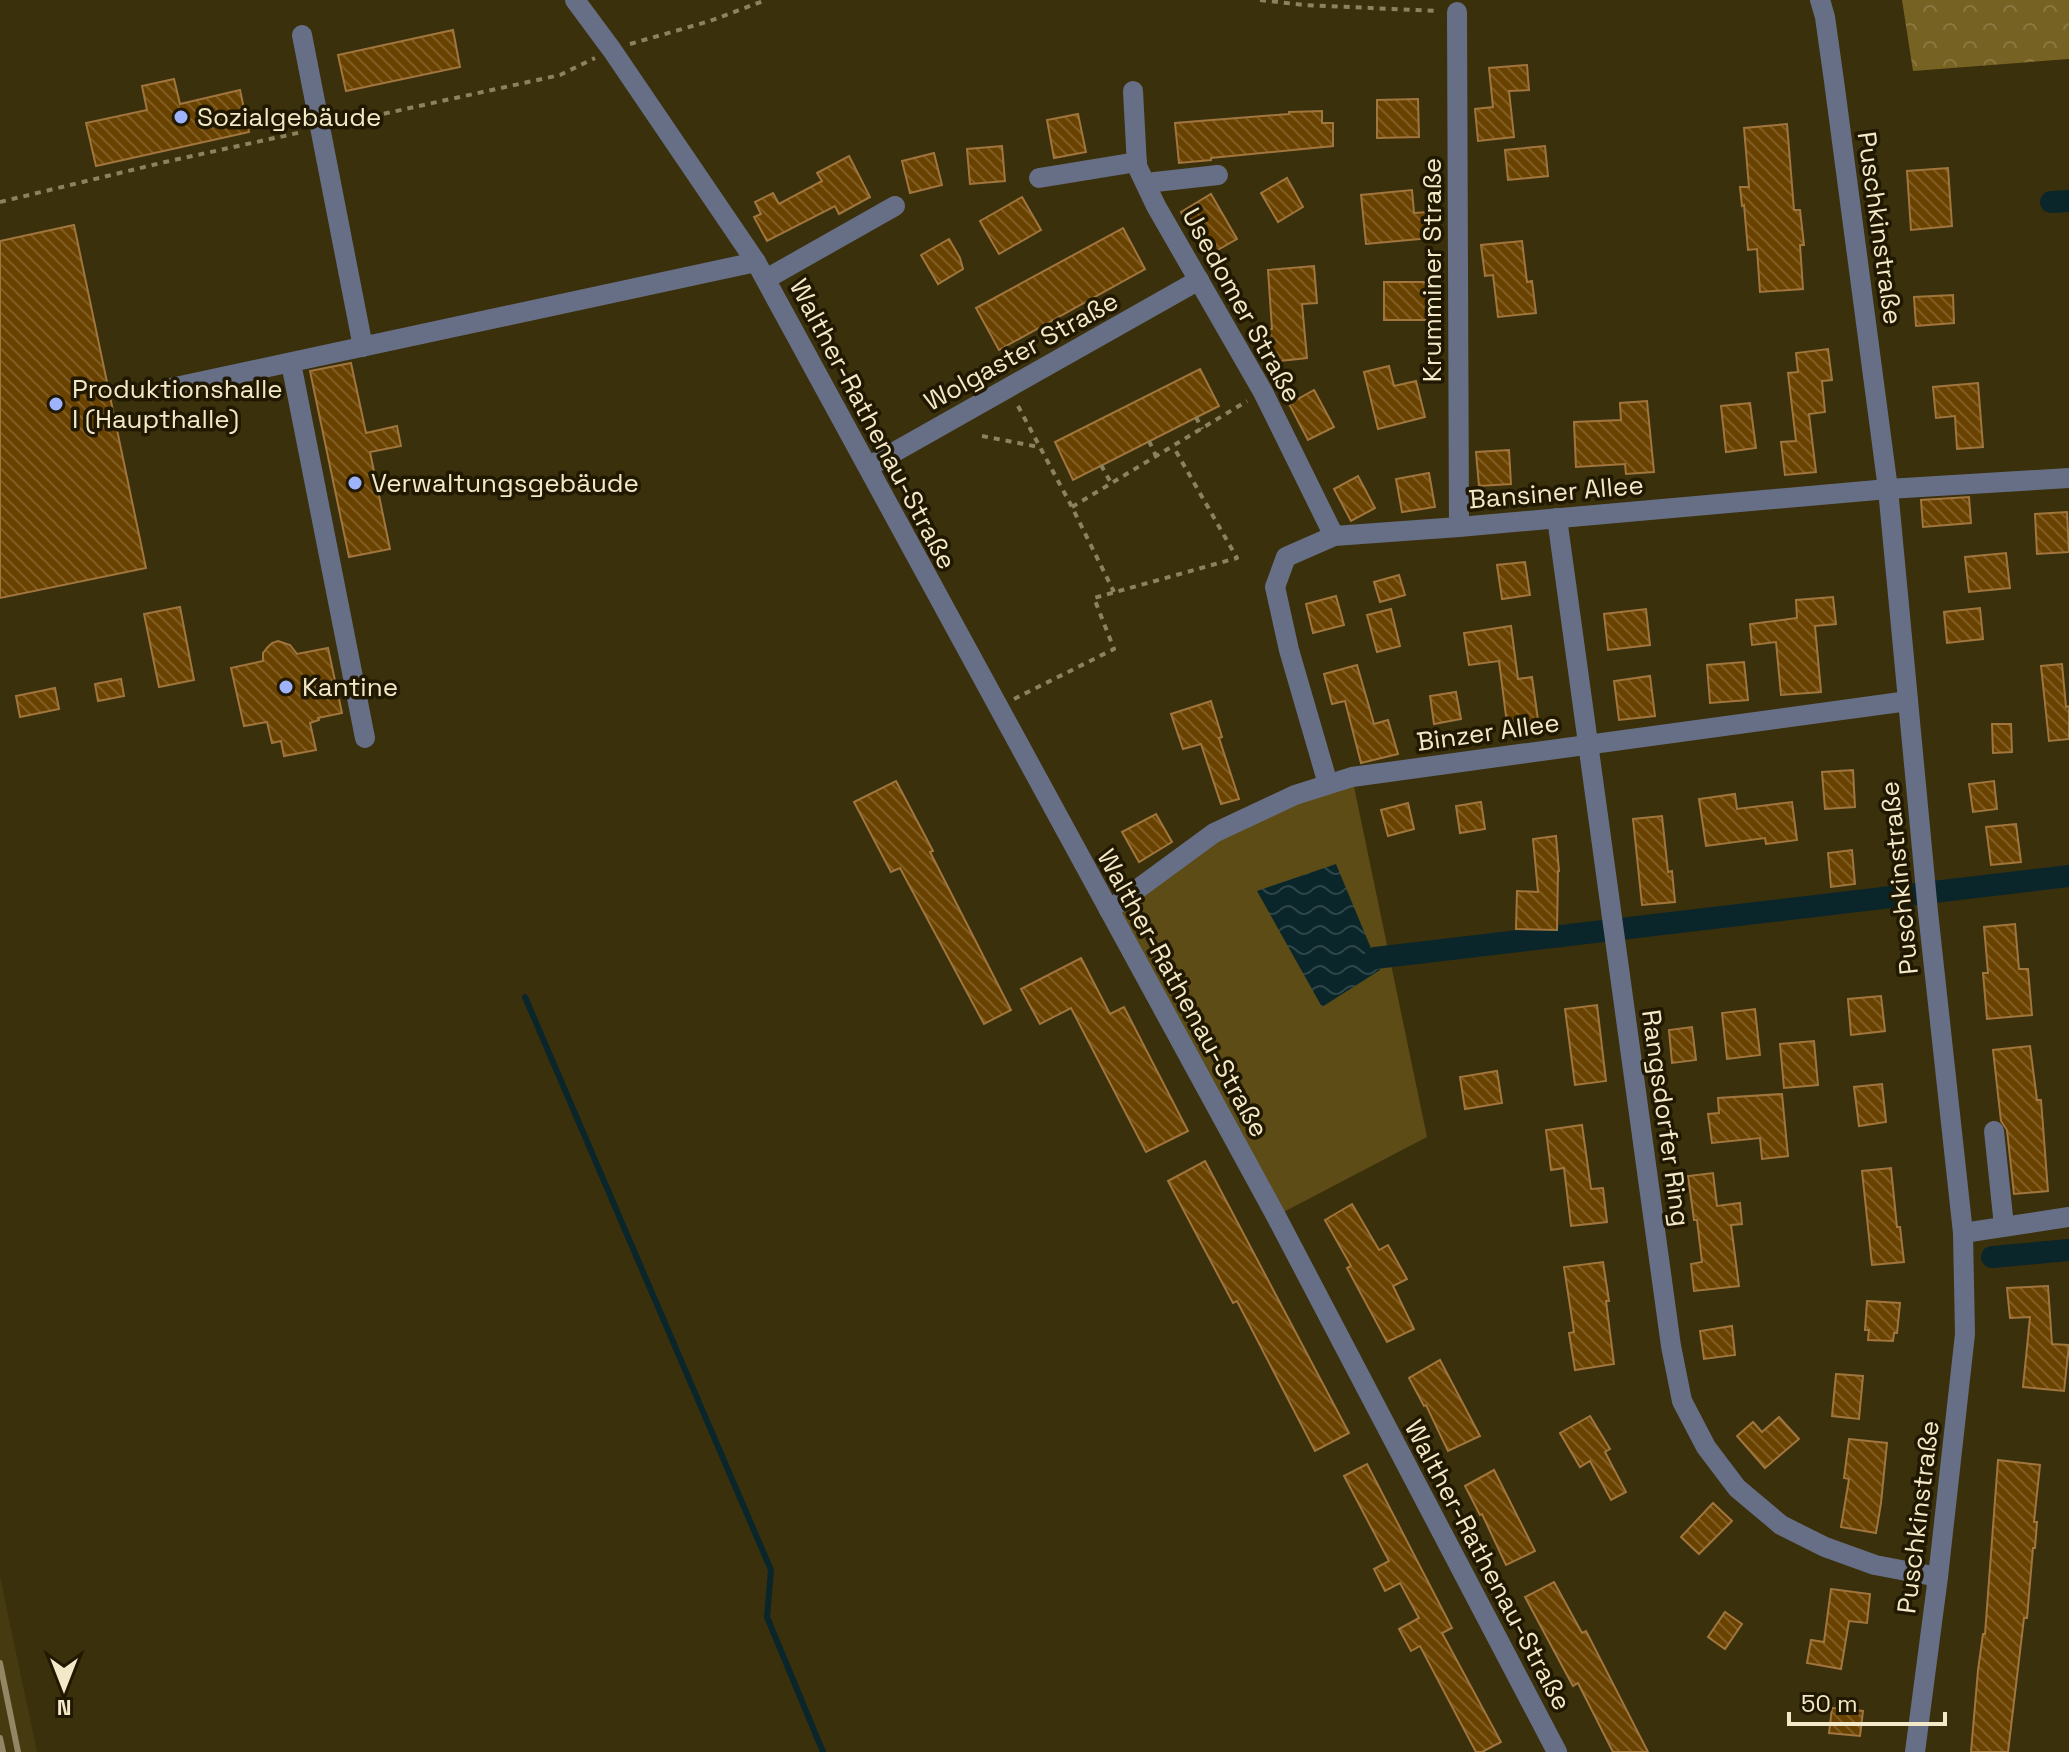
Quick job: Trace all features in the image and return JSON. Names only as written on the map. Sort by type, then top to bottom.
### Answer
[{"type":"street","name":"Walther-Rathenau-Straße","points":[[575,0],[761,271],[1283,1230],[1557,1752]]},
{"type":"street","name":"Puschkinstraße","points":[[1820,0],[1834,81],[1888,489],[1928,912],[1963,1233],[1965,1334],[1915,1752]]},
{"type":"street","name":"Krumminer Straße","points":[[1457,12],[1459,527]]},
{"type":"street","points":[[302,35],[363,347]]},
{"type":"street","name":"Usedomer Straße","points":[[1133,91],[1137,162],[1156,206],[1263,392],[1334,536]]},
{"type":"street","points":[[1039,178],[1137,162]]},
{"type":"street","points":[[1146,183],[1218,175]]},
{"type":"street","points":[[171,388],[363,347],[761,271],[895,206]]},
{"type":"street","name":"Wolgaster Straße","points":[[868,467],[1199,280]]},
{"type":"street","points":[[291,363],[365,738]]},
{"type":"street","name":"Bansiner Allee","points":[[1328,784],[1289,650],[1275,587],[1286,557],[1334,536],[1888,489],[2069,478]]},
{"type":"street","name":"Rangsdorfer Ring","points":[[1557,518],[1671,1346],[1682,1401],[1706,1447],[1737,1488],[1781,1525],[1825,1547],[1875,1565],[1938,1577]]},
{"type":"street","name":"Binzer Allee","points":[[1109,910],[1214,833],[1295,795],[1352,777],[1908,701]]},
{"type":"street","points":[[1994,1131],[2004,1226]]},
{"type":"street","points":[[1963,1233],[2069,1217]]},
{"type":"path","points":[[0,202],[165,162],[560,75],[612,50],[710,21],[766,0]]},
{"type":"path","points":[[1260,0],[1457,12]]},
{"type":"path","points":[[1008,388],[1114,592]]},
{"type":"path","points":[[1072,507],[1263,392]]},
{"type":"path","points":[[1196,417],[1202,429]]},
{"type":"path","points":[[982,436],[1039,447]]},
{"type":"path","points":[[1149,441],[1156,456]]},
{"type":"path","points":[[997,707],[1114,649],[1094,598],[1237,558],[1173,446]]},
{"type":"path","points":[[1101,465],[1111,483]]},
{"type":"shaded area","points":[[1352,777],[1427,1137],[1276,1216],[1109,910],[1214,833]]},
{"type":"shaded area","points":[[0,1576],[7,1610],[37,1752],[0,1752]]},
{"type":"green space","points":[[1902,0],[2069,0],[2069,59],[1913,71]]},
{"type":"water","points":[[1336,864],[1380,970],[1322,1007],[1257,891]]},
{"type":"building","points":[[453,30],[460,67],[346,91],[338,55]]},
{"type":"building","points":[[1527,65],[1529,90],[1509,91],[1514,137],[1478,141],[1475,109],[1493,107],[1489,68]]},
{"type":"building","name":"Sozialgebäude","points":[[174,79],[180,104],[240,90],[249,132],[96,166],[86,123],[147,110],[142,86]]},
{"type":"building","points":[[1418,99],[1419,137],[1377,138],[1377,100]]},
{"type":"building","points":[[1322,111],[1322,123],[1333,123],[1333,146],[1179,163],[1175,123]]},
{"type":"building","points":[[1078,114],[1086,152],[1054,158],[1047,120]]},
{"type":"building","points":[[1787,124],[1794,210],[1800,210],[1804,245],[1800,245],[1803,289],[1760,292],[1757,249],[1748,250],[1740,187],[1749,187],[1744,128]]},
{"type":"building","points":[[1002,146],[1005,181],[970,184],[967,149]]},
{"type":"building","points":[[1545,146],[1548,176],[1508,180],[1505,150]]},
{"type":"building","points":[[934,153],[942,185],[910,193],[902,161]]},
{"type":"building","points":[[849,156],[870,197],[839,214],[835,206],[767,241],[754,217],[761,214],[755,202],[773,193],[779,204],[822,181],[817,173]]},
{"type":"building","points":[[1948,168],[1952,226],[1911,230],[1907,171]]},
{"type":"building","points":[[1287,178],[1303,207],[1278,222],[1261,193]]},
{"type":"building","points":[[1412,190],[1414,213],[1428,212],[1430,238],[1366,244],[1361,195]]},
{"type":"building","points":[[1211,194],[1237,239],[1207,256],[1181,212]]},
{"type":"building","points":[[1022,197],[1041,230],[999,254],[980,221]]},
{"type":"building","name":"Produktionshalle I (Haupthalle)","points":[[74,225],[146,568],[0,598],[0,241]]},
{"type":"building","points":[[1123,228],[1145,269],[999,350],[976,308]]},
{"type":"building","points":[[949,239],[963,269],[938,284],[921,255]]},
{"type":"building","points":[[1522,241],[1527,282],[1532,281],[1536,313],[1498,317],[1493,275],[1485,276],[1481,245]]},
{"type":"building","points":[[1314,266],[1317,303],[1302,304],[1307,358],[1269,362],[1267,330],[1272,329],[1268,270]]},
{"type":"building","points":[[1384,282],[1429,282],[1429,320],[1384,320]]},
{"type":"building","points":[[1953,295],[1954,323],[1916,326],[1914,297]]},
{"type":"building","points":[[1828,349],[1832,380],[1822,381],[1825,412],[1809,414],[1816,472],[1785,475],[1781,442],[1796,441],[1788,373],[1798,372],[1796,353]]},
{"type":"building","name":"Verwaltungsgebäude","points":[[351,363],[366,433],[397,426],[401,446],[370,452],[390,549],[349,557],[310,371]]},
{"type":"building","points":[[1389,366],[1394,386],[1416,381],[1425,417],[1378,429],[1364,372]]},
{"type":"building","points":[[1200,369],[1219,406],[1073,480],[1055,442]]},
{"type":"building","points":[[1978,383],[1983,447],[1957,449],[1955,416],[1936,418],[1933,387]]},
{"type":"building","points":[[1314,390],[1334,427],[1308,440],[1289,404]]},
{"type":"building","points":[[1647,401],[1654,472],[1626,474],[1625,464],[1576,467],[1574,422],[1621,420],[1620,403]]},
{"type":"building","points":[[1750,403],[1756,448],[1726,452],[1721,406]]},
{"type":"building","points":[[1509,450],[1511,484],[1479,486],[1476,452]]},
{"type":"building","points":[[1429,473],[1435,507],[1402,512],[1396,479]]},
{"type":"building","points":[[1358,476],[1375,508],[1351,521],[1334,489]]},
{"type":"building","points":[[1969,497],[1971,523],[1923,527],[1921,500]]},
{"type":"building","points":[[2067,512],[2069,552],[2037,554],[2035,514]]},
{"type":"building","points":[[2006,553],[2010,588],[1969,592],[1965,557]]},
{"type":"building","points":[[1525,562],[1530,595],[1502,599],[1497,565]]},
{"type":"building","points":[[1399,575],[1405,595],[1380,602],[1374,582]]},
{"type":"building","points":[[1336,596],[1344,625],[1313,633],[1306,604]]},
{"type":"building","points":[[1833,597],[1836,624],[1815,626],[1821,692],[1781,695],[1776,642],[1752,645],[1750,624],[1797,618],[1796,600]]},
{"type":"building","points":[[180,607],[194,680],[159,687],[144,614]]},
{"type":"building","points":[[1980,608],[1983,639],[1947,643],[1944,612]]},
{"type":"building","points":[[1391,609],[1400,646],[1377,652],[1367,615]]},
{"type":"building","points":[[1646,609],[1650,645],[1608,650],[1604,614]]},
{"type":"building","points":[[1511,626],[1518,679],[1532,677],[1538,720],[1507,724],[1499,661],[1469,665],[1464,633]]},
{"type":"building","points":[[278,641],[290,645],[297,654],[328,648],[342,713],[310,723],[316,750],[284,756],[281,741],[272,743],[267,722],[244,726],[231,668],[263,661],[263,653]]},
{"type":"building","points":[[1744,662],[1748,700],[1710,703],[1707,665]]},
{"type":"building","points":[[2062,664],[2066,707],[2069,706],[2069,739],[2049,741],[2041,666]]},
{"type":"building","points":[[1357,665],[1374,724],[1388,720],[1398,754],[1361,763],[1345,701],[1332,704],[1324,674]]},
{"type":"building","points":[[1650,676],[1655,716],[1619,720],[1614,681]]},
{"type":"building","points":[[121,679],[124,696],[98,701],[95,684]]},
{"type":"building","points":[[55,688],[59,709],[20,717],[16,696]]},
{"type":"building","points":[[1456,692],[1461,719],[1434,724],[1430,696]]},
{"type":"building","points":[[1211,701],[1222,737],[1219,738],[1239,799],[1221,804],[1201,744],[1183,749],[1171,714]]},
{"type":"building","points":[[1992,724],[2011,724],[2012,752],[1993,753]]},
{"type":"building","points":[[1853,770],[1855,807],[1825,809],[1822,772]]},
{"type":"building","points":[[896,781],[1011,1010],[984,1024],[900,868],[891,872],[854,802]]},
{"type":"building","points":[[1994,781],[1997,809],[1973,812],[1969,784]]},
{"type":"building","points":[[1735,794],[1737,809],[1792,802],[1797,840],[1766,844],[1765,838],[1706,846],[1699,799]]},
{"type":"building","points":[[1481,802],[1485,829],[1460,833],[1456,806]]},
{"type":"building","points":[[1408,803],[1414,829],[1388,836],[1381,810]]},
{"type":"building","points":[[1156,814],[1172,842],[1139,862],[1122,832]]},
{"type":"building","points":[[1662,816],[1668,872],[1672,871],[1675,902],[1642,905],[1633,819]]},
{"type":"building","points":[[2016,824],[2021,862],[1991,865],[1986,827]]},
{"type":"building","points":[[1556,836],[1559,871],[1557,930],[1516,929],[1517,891],[1538,892],[1533,839]]},
{"type":"building","points":[[1852,850],[1855,884],[1831,887],[1828,853]]},
{"type":"building","points":[[2015,924],[2019,969],[2028,969],[2032,1015],[1987,1019],[1983,973],[1988,973],[1984,927]]},
{"type":"building","points":[[1081,958],[1110,1014],[1124,1007],[1188,1131],[1146,1152],[1071,1008],[1040,1024],[1021,989]]},
{"type":"building","points":[[1881,996],[1885,1031],[1851,1035],[1848,999]]},
{"type":"building","points":[[1597,1005],[1606,1081],[1575,1085],[1565,1009]]},
{"type":"building","points":[[1755,1009],[1760,1055],[1727,1059],[1722,1013]]},
{"type":"building","points":[[1692,1027],[1696,1060],[1672,1063],[1669,1030]]},
{"type":"building","points":[[1814,1041],[1818,1085],[1784,1088],[1780,1044]]},
{"type":"building","points":[[2030,1046],[2037,1100],[2041,1100],[2048,1191],[2014,1194],[1993,1050]]},
{"type":"building","points":[[1497,1071],[1502,1103],[1465,1109],[1460,1077]]},
{"type":"building","points":[[1882,1084],[1886,1122],[1859,1126],[1854,1087]]},
{"type":"building","points":[[1782,1094],[1788,1156],[1762,1159],[1760,1138],[1712,1143],[1708,1114],[1719,1113],[1718,1098]]},
{"type":"building","points":[[1582,1125],[1591,1189],[1603,1188],[1607,1222],[1571,1226],[1564,1168],[1551,1170],[1546,1130]]},
{"type":"building","points":[[1205,1161],[1349,1433],[1315,1451],[1237,1301],[1233,1303],[1168,1181]]},
{"type":"building","points":[[1891,1168],[1904,1262],[1872,1265],[1862,1171]]},
{"type":"building","points":[[1713,1173],[1717,1206],[1740,1203],[1742,1224],[1731,1225],[1739,1286],[1694,1291],[1691,1264],[1702,1262],[1688,1176]]},
{"type":"building","points":[[1352,1204],[1379,1250],[1388,1245],[1407,1279],[1393,1286],[1414,1329],[1387,1342],[1325,1220]]},
{"type":"building","points":[[1603,1262],[1614,1364],[1575,1370],[1569,1333],[1574,1332],[1564,1267]]},
{"type":"building","points":[[2048,1286],[2052,1344],[2069,1345],[2064,1391],[2023,1387],[2030,1317],[2010,1318],[2007,1288]]},
{"type":"building","points":[[1867,1301],[1900,1303],[1897,1333],[1894,1333],[1893,1341],[1868,1340],[1869,1330],[1865,1330]]},
{"type":"building","points":[[1732,1326],[1735,1355],[1704,1359],[1700,1331]]},
{"type":"building","points":[[1440,1360],[1480,1436],[1448,1451],[1409,1378]]},
{"type":"building","points":[[1836,1374],[1863,1376],[1859,1419],[1832,1416]]},
{"type":"building","points":[[1590,1416],[1610,1449],[1605,1452],[1626,1492],[1611,1500],[1590,1461],[1580,1467],[1560,1433]]},
{"type":"building","points":[[1779,1417],[1799,1439],[1765,1468],[1737,1436],[1753,1422],[1762,1432]]},
{"type":"building","points":[[1849,1439],[1887,1443],[1876,1533],[1841,1527],[1849,1479],[1844,1478]]},
{"type":"building","points":[[1998,1460],[2040,1465],[2034,1522],[2037,1522],[2035,1548],[2008,1752],[1971,1752],[1978,1670],[1985,1634]]},
{"type":"building","points":[[1367,1464],[1452,1628],[1442,1633],[1501,1742],[1482,1752],[1476,1752],[1420,1646],[1411,1651],[1399,1629],[1419,1618],[1400,1583],[1385,1591],[1374,1569],[1389,1561],[1344,1476]]},
{"type":"building","points":[[1494,1470],[1535,1551],[1506,1565],[1465,1486]]},
{"type":"building","points":[[1713,1503],[1732,1521],[1699,1554],[1681,1537]]},
{"type":"building","points":[[1554,1582],[1582,1633],[1586,1631],[1648,1752],[1613,1752],[1578,1683],[1573,1686],[1525,1597]]},
{"type":"building","points":[[1831,1589],[1870,1594],[1867,1623],[1849,1621],[1841,1669],[1807,1663],[1811,1640],[1824,1642]]},
{"type":"building","points":[[1725,1612],[1742,1624],[1725,1649],[1708,1637]]},
{"type":"building","points":[[1832,1708],[1863,1711],[1860,1736],[1829,1733]]},
{"type":"waterway","points":[[2051,202],[2069,201]]},
{"type":"waterway","points":[[1375,958],[2069,876]]},
{"type":"waterway","points":[[525,997],[771,1570],[767,1617],[823,1752]]},
{"type":"waterway","points":[[1992,1257],[2069,1250]]},
{"type":"railway","points":[[0,1663],[18,1752]]},
{"type":"railway","points":[[0,1738],[3,1752]]},
{"type":"place","name":"Sozialgebäude","points":[[181,117]]},
{"type":"place","name":"Produktionshalle I (Haupthalle)","points":[[56,404]]},
{"type":"place","name":"Verwaltungsgebäude","points":[[355,483]]},
{"type":"place","name":"Kantine","points":[[286,687]]}]
